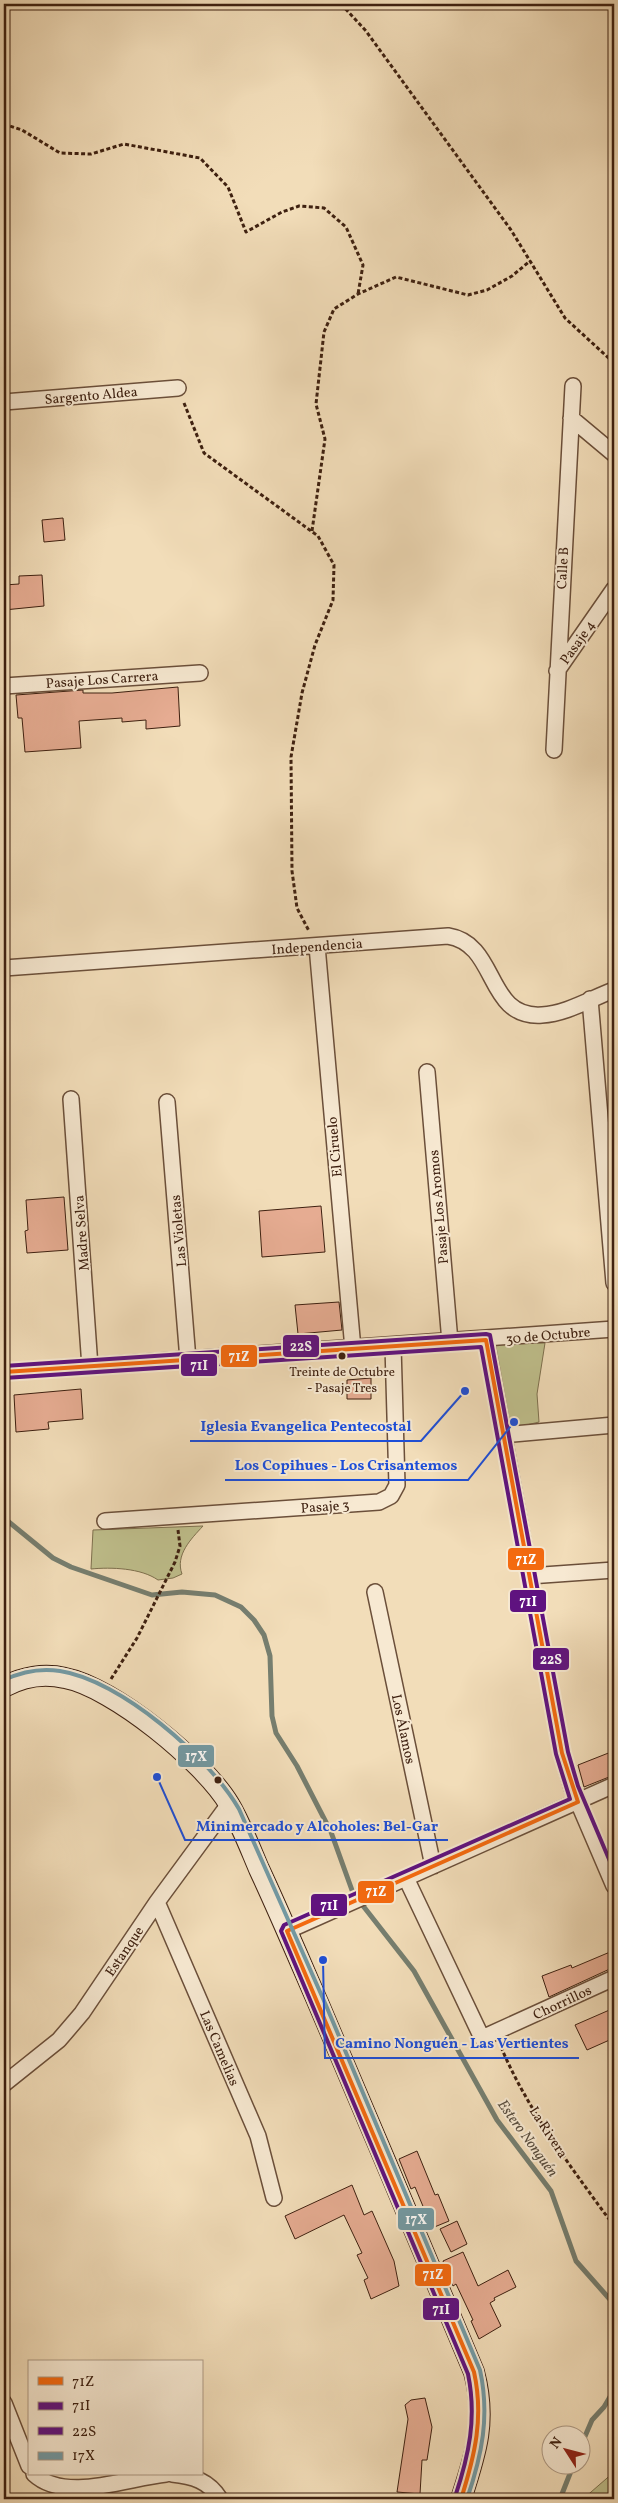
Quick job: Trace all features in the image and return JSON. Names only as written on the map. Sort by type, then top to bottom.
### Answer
[{"type":"main road","points":[[4,1687],[29,1677],[51,1676],[78,1681],[136,1715],[183,1751],[211,1780],[229,1804],[287,1931],[474,2372],[481,2408],[480,2429],[476,2450],[461,2499]]},
{"type":"street","name":"Calle B","points":[[554,750],[556,671],[573,386]]},
{"type":"street","name":"Sargento Aldea","points":[[4,402],[178,388]]},
{"type":"street","points":[[571,418],[614,454]]},
{"type":"street","name":"Pasaje 4","points":[[556,671],[614,589]]},
{"type":"street","name":"Pasaje Los Carrera","points":[[4,686],[200,673]]},
{"type":"street","name":"Independencia","points":[[4,968],[448,936],[466,941],[477,951],[501,996],[523,1012],[532,1015],[549,1014],[614,990]]},
{"type":"street","name":"El Ciruelo","points":[[317,946],[353,1349]]},
{"type":"street","points":[[590,999],[614,1283]]},
{"type":"street","name":"Pasaje Los Aromos","points":[[427,1072],[450,1342]]},
{"type":"street","name":"Madre Selva","points":[[71,1099],[90,1367]]},
{"type":"street","name":"Las Violetas","points":[[167,1102],[188,1360]]},
{"type":"street","name":"30 de Octubre","points":[[4,1372],[486,1340],[614,1329]]},
{"type":"street","points":[[486,1340],[562,1753],[578,1802],[614,1886]]},
{"type":"street","name":"Pasaje 3","points":[[105,1521],[379,1502],[388,1499],[395,1491],[396,1485],[393,1346]]},
{"type":"street","points":[[503,1435],[614,1425]]},
{"type":"street","points":[[529,1576],[614,1570]]},
{"type":"street","name":"Los Álamos","points":[[375,1592],[433,1866]]},
{"type":"street","points":[[287,1931],[614,1785]]},
{"type":"street","name":"Estanque","points":[[4,2084],[69,2030],[157,1902],[229,1804]]},
{"type":"street","points":[[406,1878],[489,2035]]},
{"type":"street","name":"Las Camelias","points":[[157,1902],[258,2136],[274,2198]]},
{"type":"street","name":"Chorrillos","points":[[489,2035],[614,1978]]},
{"type":"street","points":[[4,2403],[28,2463]]},
{"type":"street","points":[[37,2476],[54,2488],[75,2491],[155,2476]]},
{"type":"street","points":[[182,2476],[201,2480],[214,2490],[220,2499]]},
{"type":"path","points":[[341,4],[366,31],[511,230],[565,318],[614,363]]},
{"type":"path","points":[[4,124],[22,130],[60,153],[91,154],[124,144],[200,158],[228,187],[246,232],[282,212],[299,206],[324,208],[346,227],[363,265],[358,294]]},
{"type":"path","points":[[312,531],[325,439],[316,404],[324,332],[334,309],[358,294],[396,278],[468,295],[487,290],[512,276],[530,261]]},
{"type":"path","points":[[178,388],[204,452],[318,536],[334,565],[333,600],[315,645],[302,693],[292,757],[291,838],[297,908],[317,946]]},
{"type":"path","points":[[102,1694],[137,1638],[175,1562]]},
{"type":"path","name":"La Rivera","points":[[489,2035],[524,2095],[614,2226]]},
{"type":"green space","points":[[489,1343],[545,1343],[537,1394],[539,1422],[506,1430]]},
{"type":"green space","points":[[203,1526],[189,1542],[182,1554],[180,1567],[182,1574],[173,1578],[158,1580],[143,1573],[117,1568],[91,1569],[93,1530]]},
{"type":"green space","points":[[614,2472],[614,2499],[583,2499]]},
{"type":"building","points":[[63,518],[65,540],[44,542],[42,520]]},
{"type":"building","points":[[42,575],[44,606],[4,610],[4,585],[19,584],[19,576]]},
{"type":"building","points":[[178,687],[180,726],[146,729],[146,720],[122,722],[122,718],[79,721],[81,748],[25,752],[22,718],[18,718],[16,695],[83,690],[83,693],[112,693]]},
{"type":"building","points":[[64,1197],[68,1250],[27,1253],[25,1231],[28,1230],[26,1200]]},
{"type":"building","points":[[321,1206],[325,1252],[262,1257],[259,1211]]},
{"type":"building","points":[[339,1302],[342,1330],[298,1334],[295,1305]]},
{"type":"building","points":[[371,1378],[371,1399],[347,1399],[347,1380]]},
{"type":"building","points":[[81,1389],[83,1419],[48,1422],[49,1429],[16,1432],[14,1395]]},
{"type":"building","points":[[611,1752],[614,1762],[614,1775],[584,1787],[578,1765]]},
{"type":"building","points":[[610,1952],[614,1967],[549,1997],[542,1976],[571,1965],[572,1968]]},
{"type":"building","points":[[614,2008],[614,2038],[587,2050],[575,2025]]},
{"type":"building","points":[[417,2151],[435,2195],[438,2194],[449,2221],[432,2228],[415,2187],[411,2189],[399,2159]]},
{"type":"building","points":[[352,2185],[364,2215],[372,2211],[394,2261],[399,2286],[371,2299],[364,2280],[368,2278],[357,2255],[362,2253],[344,2215],[295,2239],[285,2216]]},
{"type":"building","points":[[457,2221],[467,2244],[451,2252],[440,2229]]},
{"type":"building","points":[[463,2252],[478,2286],[508,2270],[516,2287],[494,2298],[495,2300],[490,2303],[501,2326],[479,2339],[471,2321],[473,2320],[456,2284],[453,2286],[443,2261]]},
{"type":"building","points":[[425,2398],[432,2427],[427,2460],[422,2460],[420,2494],[397,2492],[408,2419],[405,2405],[411,2400]]},
{"type":"waterway","name":"Estero Nonguén","points":[[4,1518],[53,1558],[71,1567],[152,1595],[182,1592],[215,1595],[241,1607],[254,1620],[264,1635],[270,1656],[272,1716],[276,1733],[297,1766],[331,1832],[353,1893],[414,1971],[497,2120],[551,2191],[576,2261],[614,2304]]},
{"type":"waterway","name":"Estero Nonguén","points":[[589,2426],[614,2390]]},
{"type":"waterway","name":"Estero Nonguén","points":[[560,2499],[569,2476]]},
{"type":"transit line","name":"22S","points":[[4,1366],[490,1335],[568,1752],[578,1786],[614,1871]]},
{"type":"transit line","name":"71Z","points":[[4,1372],[486,1340],[562,1753],[578,1802],[287,1931],[474,2372],[478,2405],[477,2436],[461,2499]]},
{"type":"transit line","name":"71I","points":[[4,1378],[481,1347],[556,1754],[570,1799],[284,1925],[281,1931],[468,2374],[471,2390],[472,2421],[468,2451],[455,2497]]},
{"type":"transit line","name":"17X","points":[[4,1680],[31,1671],[53,1670],[84,1677],[109,1689],[161,1724],[185,1745],[207,1767],[239,1809],[325,2003],[480,2370],[484,2403],[483,2435],[477,2467],[467,2499]]},
{"type":"place","name":"Treinte de Octubre - Pasaje Tres","points":[[342,1356]]},
{"type":"place","name":"Iglesia Evangelica Pentecostal","points":[[465,1391]]},
{"type":"place","name":"Los Copihues - Los Crisantemos","points":[[514,1422]]},
{"type":"place","name":"Minimercado y Alcoholes: Bel-Gar","points":[[157,1777]]},
{"type":"place","name":"Camino Nonguén - Las Vertientes","points":[[323,1960]]}]
